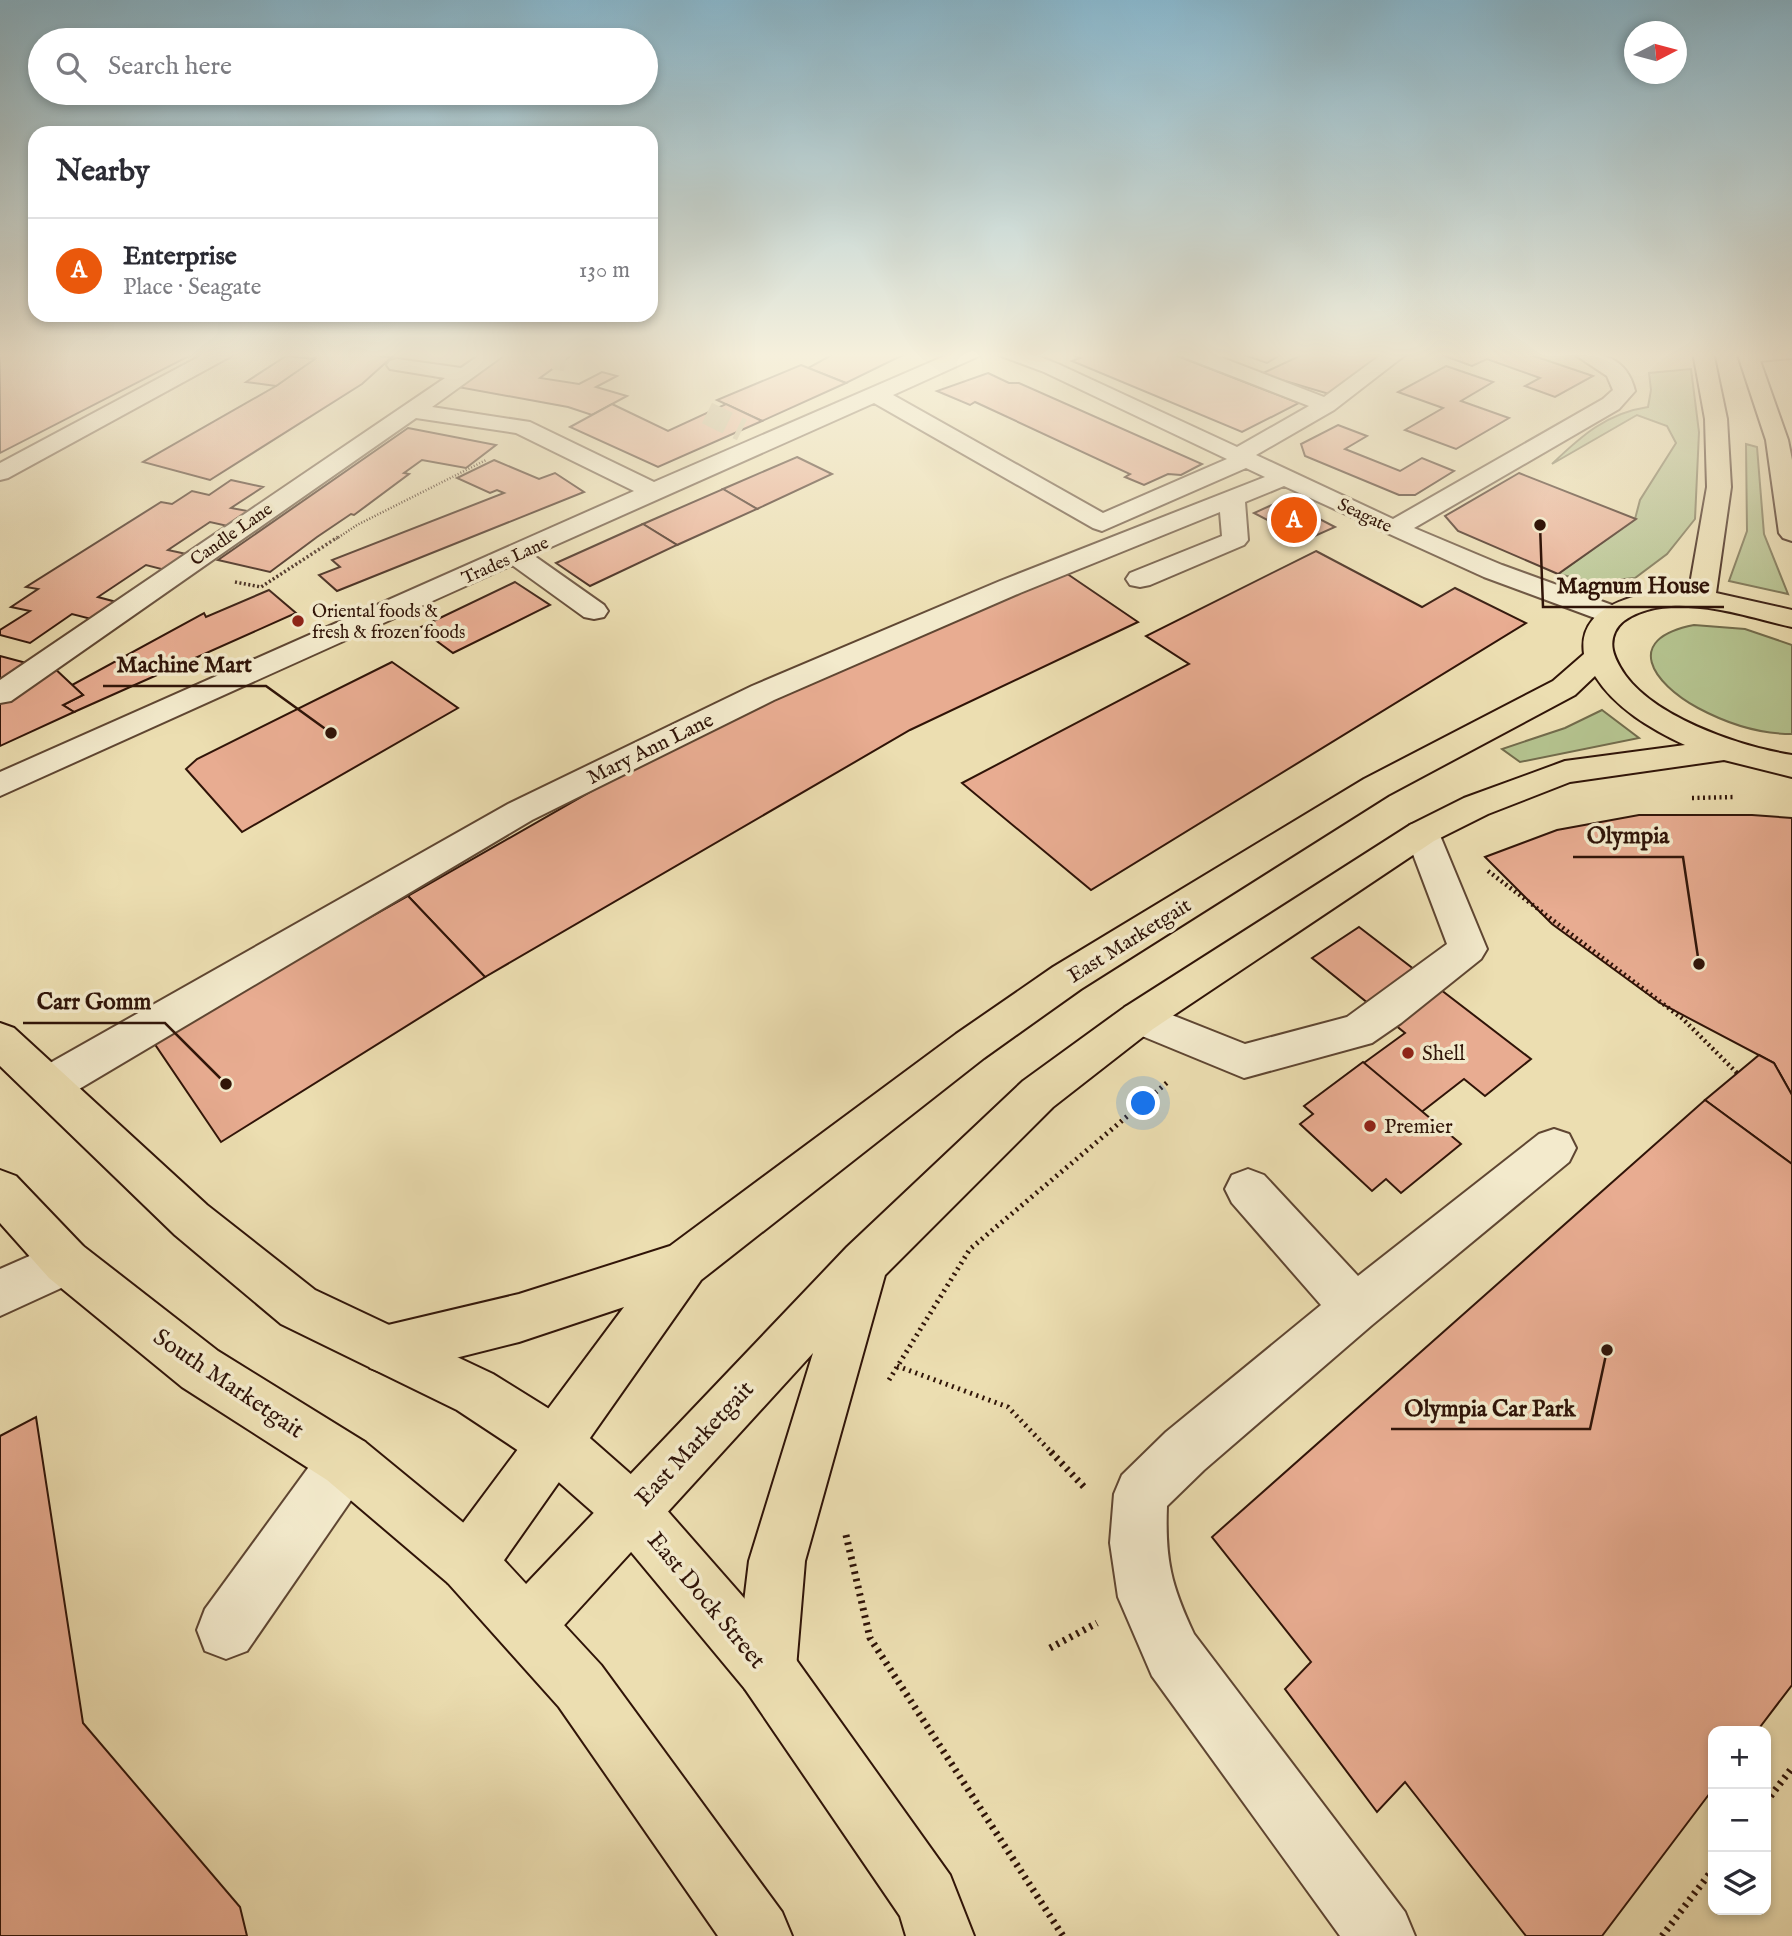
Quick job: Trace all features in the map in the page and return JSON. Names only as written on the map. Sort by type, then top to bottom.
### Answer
[{"type":"main road","points":[[1701,599],[1719,487],[1717,442]]},
{"type":"main road","points":[[1777,442],[1792,533]]},
{"type":"main road","points":[[1792,619],[1748,606],[1701,599],[1665,599],[1635,604],[1603,637],[1620,689],[1663,722],[1723,750],[1792,766]]},
{"type":"main road","name":"East Marketgait","points":[[468,1563],[684,1264],[970,1046],[1067,978],[1376,787],[1564,688],[1603,637]]},
{"type":"main road","name":"East Marketgait","points":[[526,1625],[864,1263],[1038,1094],[1139,1018],[1422,833],[1502,795],[1565,772],[1723,750]]},
{"type":"main road","points":[[0,1040],[191,1220],[299,1307],[388,1350]]},
{"type":"main road","name":"South Marketgait","points":[[0,1191],[65,1262],[200,1368],[346,1461],[468,1563]]},
{"type":"main road","name":"East Marketgait","points":[[766,1668],[777,1561],[864,1263]]},
{"type":"main road","name":"East Marketgait","points":[[388,1350],[519,1318],[684,1264]]},
{"type":"main road","name":"East Dock Street","points":[[388,1350],[475,1392],[556,1444],[631,1510],[766,1668],[927,1898],[940,1936]]},
{"type":"main road","points":[[468,1563],[580,1686],[758,1936]]},
{"type":"street","points":[[0,473],[50,442]]},
{"type":"street","name":"Candle Lane","points":[[0,694],[366,442]]},
{"type":"street","points":[[552,442],[653,491]]},
{"type":"street","name":"Trades Lane","points":[[0,785],[516,555],[653,491],[768,442]]},
{"type":"street","points":[[963,442],[1102,523],[1243,457],[1266,442]]},
{"type":"street","name":"Seagate","points":[[1211,442],[1394,529],[1493,572],[1603,637]]},
{"type":"street","points":[[1394,529],[1544,442]]},
{"type":"street","name":"Mary Ann Lane","points":[[49,1086],[520,812],[764,693],[1010,587],[1284,478]]},
{"type":"street","points":[[1140,579],[1235,540],[1232,498]]},
{"type":"street","points":[[516,555],[594,611]]},
{"type":"street","points":[[1139,1018],[1244,1061],[1358,1031],[1468,949],[1422,833]]},
{"type":"street","points":[[1381,1936],[1173,1655],[1147,1597],[1138,1543],[1141,1494],[1185,1451],[1355,1308],[1554,1148]]},
{"type":"street","points":[[1248,1189],[1355,1308]]},
{"type":"street","points":[[0,1293],[65,1262]]},
{"type":"street","points":[[226,1629],[346,1461]]},
{"type":"path","points":[[176,572],[261,587],[357,525],[522,442]]},
{"type":"path","points":[[1684,799],[1746,798]]},
{"type":"path","points":[[1481,861],[1486,870],[1683,1019],[1737,1073]]},
{"type":"path","points":[[885,1388],[970,1249],[1209,1047]]},
{"type":"path","points":[[897,1366],[1008,1407],[1138,1543]]},
{"type":"path","points":[[847,1521],[845,1534],[870,1638],[1063,1936]]},
{"type":"path","points":[[1771,1795],[1792,1768]]},
{"type":"path","points":[[1662,1936],[1708,1876]]},
{"type":"green space","points":[[1590,442],[1552,464],[1573,444]]},
{"type":"green space","points":[[1699,442],[1695,519],[1667,554],[1635,578],[1593,582],[1558,574],[1635,519],[1640,500],[1676,443]]},
{"type":"green space","points":[[1746,444],[1757,447],[1764,534],[1788,594],[1729,581],[1747,531]]},
{"type":"green space","points":[[1694,625],[1745,629],[1792,645],[1792,734],[1756,730],[1720,718],[1698,708],[1668,686],[1652,662],[1651,651],[1658,640]]},
{"type":"green space","points":[[1602,710],[1639,738],[1520,762],[1502,749],[1565,728]]},
{"type":"building","points":[[0,442],[21,442],[0,453]]},
{"type":"building","points":[[177,442],[270,442],[210,480],[143,462]]},
{"type":"building","points":[[387,442],[482,442],[496,445],[466,468],[422,460],[404,473],[409,474],[354,515],[351,514],[317,537],[270,572],[218,560]]},
{"type":"building","points":[[604,442],[714,442],[658,467]]},
{"type":"building","points":[[1062,442],[1153,442],[1202,464],[1181,475],[1168,474],[1144,485],[1125,477],[1130,474]]},
{"type":"building","points":[[1356,442],[1345,449],[1400,471],[1422,458],[1454,471],[1415,495],[1399,495],[1305,456],[1301,444]]},
{"type":"building","points":[[1438,442],[1467,442],[1456,449]]},
{"type":"building","points":[[797,457],[832,474],[757,509],[723,489]]},
{"type":"building","points":[[494,460],[539,479],[555,473],[584,492],[337,591],[319,575],[340,567],[332,560],[504,493],[497,490],[490,493],[457,478]]},
{"type":"building","points":[[1519,473],[1636,519],[1558,574],[1458,531],[1445,516]]},
{"type":"building","points":[[231,480],[263,487],[231,508],[253,512],[232,527],[210,522],[168,550],[191,555],[169,571],[146,565],[98,597],[120,603],[95,620],[72,614],[30,643],[0,635],[0,630],[30,611],[11,607],[38,589],[26,587],[161,502],[172,504],[192,491],[209,495]]},
{"type":"building","points":[[723,489],[757,509],[677,545],[643,524]]},
{"type":"building","points":[[1283,500],[1335,527],[1306,540],[1254,513]]},
{"type":"building","points":[[643,524],[677,545],[590,586],[556,563]]},
{"type":"building","points":[[1316,551],[1422,607],[1455,588],[1526,623],[1091,890],[962,783],[1189,664],[1146,636]]},
{"type":"building","points":[[1063,571],[1138,622],[910,730],[485,977],[408,896],[639,764],[735,713]]},
{"type":"building","points":[[515,582],[550,605],[453,653],[419,628]]},
{"type":"building","points":[[269,590],[296,613],[74,712],[63,705],[83,695],[72,685],[204,613],[206,617]]},
{"type":"building","points":[[0,656],[30,664],[0,685]]},
{"type":"building","points":[[392,662],[458,708],[242,832],[186,769],[197,759]]},
{"type":"building","points":[[51,665],[83,695],[63,705],[74,712],[0,746],[0,700]]},
{"type":"building","points":[[1639,815],[1752,815],[1792,818],[1792,1095],[1774,1063],[1660,1003],[1552,924],[1485,857],[1557,830]]},
{"type":"building","points":[[408,896],[485,977],[221,1142],[152,1040]]},
{"type":"building","points":[[1359,927],[1531,1059],[1485,1096],[1464,1079],[1419,1114],[1361,1065],[1405,1033],[1312,958]]},
{"type":"building","points":[[1759,1055],[1774,1063],[1792,1095],[1792,1164],[1705,1100]]},
{"type":"building","name":"Premier","points":[[1363,1062],[1461,1144],[1401,1193],[1386,1179],[1372,1191],[1300,1124],[1313,1114],[1304,1106]]},
{"type":"building","points":[[1705,1100],[1792,1164],[1792,1685],[1761,1726],[1708,1726],[1708,1796],[1602,1936],[1526,1936],[1405,1782],[1377,1812],[1285,1689],[1311,1662],[1212,1537]]},
{"type":"building","points":[[36,1417],[83,1723],[240,1907],[247,1936],[0,1936],[0,1436]]},
{"type":"place","name":"Enterprise","points":[[1294,520]]},
{"type":"place","name":"Magnum House","points":[[1540,525]]},
{"type":"place","name":"Oriental foods & fresh & frozen foods","points":[[298,621]]},
{"type":"place","name":"Machine Mart","points":[[331,733]]},
{"type":"place","name":"Olympia","points":[[1699,964]]},
{"type":"place","name":"Shell","points":[[1408,1053]]},
{"type":"place","name":"Carr Gomm","points":[[226,1084]]},
{"type":"place","name":"Premier","points":[[1370,1126]]},
{"type":"place","name":"Olympia Car Park","points":[[1607,1350]]}]
